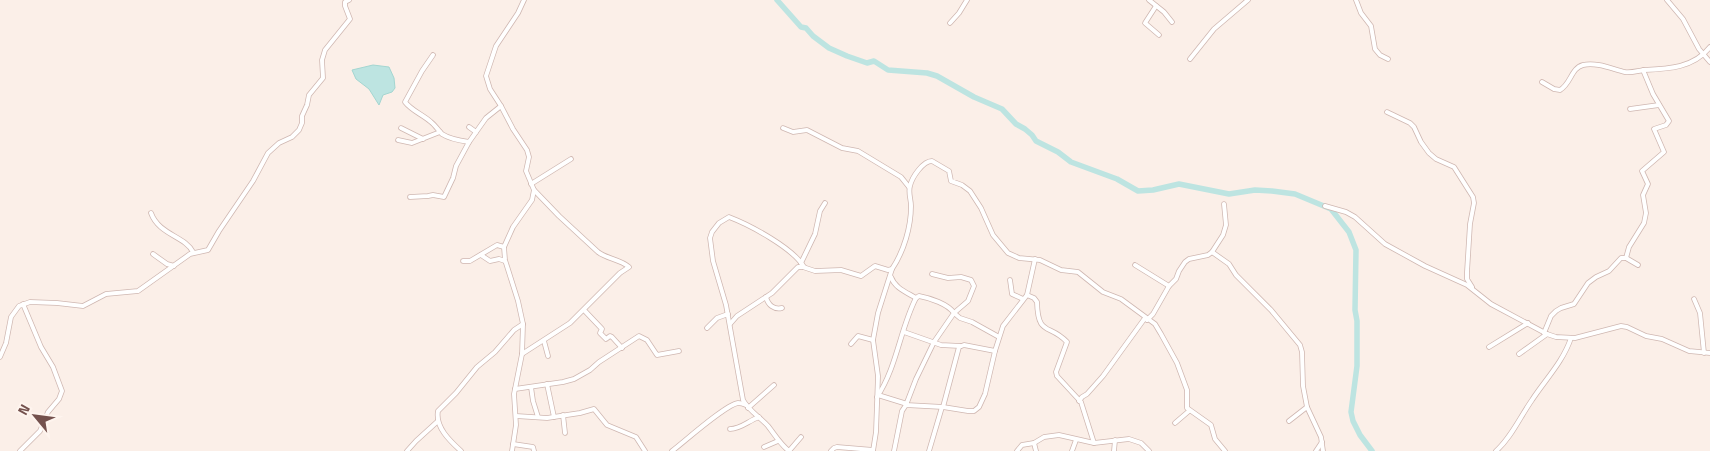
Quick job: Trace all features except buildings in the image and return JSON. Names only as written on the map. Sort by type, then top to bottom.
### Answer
[{"type":"street","points":[[0,357],[6,343],[12,314],[19,306],[23,304],[57,302],[86,306],[106,294],[138,291],[193,252],[206,251],[210,248],[217,234],[253,181],[268,153],[299,130],[309,95],[323,78],[322,60],[325,50],[350,19],[345,2],[350,0]]},
{"type":"street","points":[[522,354],[570,323],[628,266],[598,252],[534,190],[526,171],[529,157],[527,150],[490,89],[486,76],[496,46],[518,13],[524,0]]},
{"type":"street","points":[[950,22],[959,13],[967,0]]},
{"type":"street","points":[[1149,0],[1164,12],[1172,22]]},
{"type":"street","points":[[1190,59],[1214,29],[1248,0]]},
{"type":"street","points":[[1356,0],[1361,13],[1371,26],[1375,49],[1380,55],[1388,59]]},
{"type":"street","points":[[1667,0],[1687,25],[1710,62]]},
{"type":"street","points":[[1156,6],[1144,23],[1160,34]]},
{"type":"street","points":[[1542,82],[1560,90],[1567,84],[1578,67],[1586,64],[1629,72],[1673,68],[1692,62],[1704,55],[1710,47]]},
{"type":"street","points":[[433,55],[405,102],[414,112],[431,122],[440,132],[451,138],[469,142]]},
{"type":"street","points":[[1626,258],[1629,248],[1646,218],[1644,195],[1648,184],[1642,170],[1664,152],[1654,131],[1656,128],[1666,125],[1669,121],[1659,105],[1643,70]]},
{"type":"street","points":[[1630,109],[1659,105]]},
{"type":"street","points":[[410,197],[432,195],[444,197],[453,178],[456,166],[469,142],[486,118],[501,106]]},
{"type":"street","points":[[1387,112],[1410,123],[1429,153],[1436,159],[1454,168],[1473,197],[1467,279],[1474,289],[1488,302],[1556,337],[1589,336],[1621,326],[1646,336],[1662,339],[1684,349],[1704,353],[1710,352]]},
{"type":"street","points":[[469,127],[476,132]]},
{"type":"street","points":[[401,128],[423,139]]},
{"type":"street","points":[[783,128],[793,132],[807,130],[842,148],[858,151],[901,177],[910,188]]},
{"type":"street","points":[[398,140],[412,144],[440,132]]},
{"type":"street","points":[[531,184],[571,159]]},
{"type":"street","points":[[832,451],[836,447],[873,450],[877,422],[878,368],[874,353],[874,340],[880,303],[908,232],[911,205],[910,188],[913,178],[924,164],[929,161],[935,162],[949,171],[951,181],[962,185],[970,191],[981,208],[994,236],[1004,249],[1014,256],[1035,259],[1061,270],[1078,272],[1103,292],[1121,299],[1159,330],[1177,363],[1187,390],[1186,406],[1189,411],[1212,425],[1215,438],[1225,451]]},
{"type":"street","points":[[512,451],[516,416],[515,389],[522,354],[523,324],[518,301],[505,261],[504,248],[514,227],[532,200],[534,190]]},
{"type":"street","points":[[802,263],[813,240],[820,211],[825,203]]},
{"type":"street","points":[[1080,400],[1098,381],[1146,319],[1156,311],[1168,286],[1176,280],[1181,267],[1189,259],[1208,255],[1212,252],[1223,235],[1226,225],[1224,204]]},
{"type":"street","points":[[1325,206],[1346,212],[1355,217],[1374,236],[1390,247],[1474,289]]},
{"type":"street","points":[[151,213],[162,228],[171,236],[189,245],[193,252]]},
{"type":"street","points":[[747,407],[742,396],[728,314],[713,261],[710,238],[714,228],[729,217],[756,229],[795,256],[804,268]]},
{"type":"street","points":[[463,261],[481,255],[497,245],[504,248]]},
{"type":"street","points":[[1212,252],[1230,264],[1236,274],[1271,310],[1300,344],[1306,407],[1318,428],[1322,442],[1322,451]]},
{"type":"street","points":[[153,254],[167,264],[174,266]]},
{"type":"street","points":[[481,255],[490,261],[499,259],[505,261]]},
{"type":"street","points":[[1519,354],[1545,333],[1552,316],[1559,309],[1572,306],[1592,279],[1609,272],[1620,258],[1626,258],[1638,265]]},
{"type":"street","points":[[877,396],[907,404],[968,411],[974,411],[979,407],[985,394],[1003,326],[1022,299],[1027,295],[1035,259]]},
{"type":"street","points":[[1135,265],[1168,286]]},
{"type":"street","points":[[730,324],[734,319],[766,298],[798,268],[815,271],[841,270],[861,276],[875,266],[888,270],[892,269]]},
{"type":"street","points":[[894,451],[902,411],[907,404],[916,379],[934,342],[954,313],[968,301],[974,286],[973,283],[964,278],[948,278],[932,274]]},
{"type":"street","points":[[890,277],[895,285],[916,298]]},
{"type":"street","points":[[1010,280],[1012,294],[1022,299]]},
{"type":"street","points":[[1027,295],[1034,298],[1037,302],[1037,310],[1042,326],[1067,342],[1056,372],[1080,400],[1094,443]]},
{"type":"street","points":[[877,396],[892,365],[908,315],[916,298],[919,296],[950,308],[960,318],[972,322],[999,338]]},
{"type":"street","points":[[766,298],[773,307],[782,308]]},
{"type":"street","points":[[1694,299],[1700,313],[1704,353]]},
{"type":"street","points":[[20,451],[40,431],[48,412],[59,399],[62,391],[53,367],[41,347],[23,304]]},
{"type":"street","points":[[584,310],[602,329],[600,333],[603,338],[612,337],[622,348]]},
{"type":"street","points":[[707,328],[717,318],[728,314]]},
{"type":"street","points":[[1489,346],[1528,323]]},
{"type":"street","points":[[461,451],[449,439],[438,421],[437,412],[456,393],[477,367],[495,352],[514,330],[523,324]]},
{"type":"street","points":[[904,332],[941,345],[977,347],[995,351]]},
{"type":"street","points":[[515,389],[569,380],[583,374],[640,336],[647,340],[657,355],[679,351]]},
{"type":"street","points":[[851,344],[858,336],[874,340]]},
{"type":"street","points":[[1496,451],[1505,443],[1534,397],[1554,370],[1571,338]]},
{"type":"street","points":[[544,341],[548,356]]},
{"type":"street","points":[[929,451],[960,346]]},
{"type":"street","points":[[547,384],[554,417]]},
{"type":"street","points":[[747,407],[774,385]]},
{"type":"street","points":[[531,387],[538,417]]},
{"type":"street","points":[[672,451],[694,431],[737,404],[747,407],[759,417],[778,441],[789,451],[801,437]]},
{"type":"street","points":[[1289,421],[1306,407]]},
{"type":"street","points":[[516,416],[554,417],[594,409],[607,425],[636,437],[645,451]]},
{"type":"street","points":[[1175,422],[1189,411]]},
{"type":"street","points":[[563,415],[564,433]]},
{"type":"street","points":[[730,429],[740,429],[748,421],[759,417]]},
{"type":"street","points":[[407,451],[438,421]]},
{"type":"street","points":[[1017,451],[1022,445],[1056,435],[1094,443],[1126,439],[1133,440],[1141,443],[1149,451]]},
{"type":"street","points":[[1072,451],[1076,440]]},
{"type":"street","points":[[1114,451],[1115,440]]},
{"type":"street","points":[[764,447],[778,441]]},
{"type":"street","points":[[1316,451],[1322,442]]},
{"type":"street","points":[[1034,443],[1036,451]]},
{"type":"street","points":[[513,444],[533,447],[534,451]]},
{"type":"water","points":[[373,65],[389,67],[394,78],[395,88],[392,92],[383,95],[379,105],[369,89],[356,79],[352,70]]},
{"type":"waterway","points":[[777,0],[801,27],[806,28],[829,48],[867,63],[874,61],[888,70],[927,73],[937,76],[974,97],[1002,109],[1016,124],[1032,135],[1036,141],[1058,152],[1071,162],[1117,179],[1138,191],[1153,190],[1179,184],[1229,194],[1255,190],[1272,191],[1295,194],[1331,209],[1349,232],[1356,250],[1355,310],[1357,321],[1357,366],[1351,412],[1360,435],[1372,451]]}]
